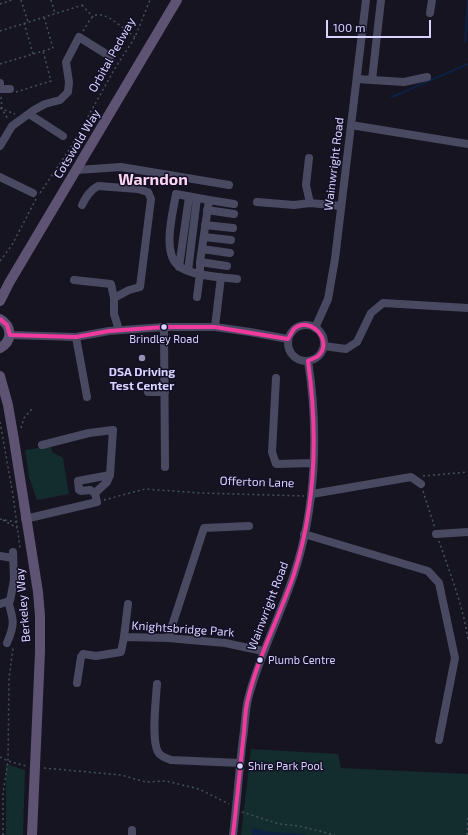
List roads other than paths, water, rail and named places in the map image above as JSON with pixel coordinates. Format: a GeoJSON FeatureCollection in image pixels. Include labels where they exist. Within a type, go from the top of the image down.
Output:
{"type":"FeatureCollection","features":[{"type":"Feature","properties":{"kind":"main road","name":"Cotswold Way"},"geometry":{"type":"LineString","coordinates":[[0,301],[9,283],[177,0]]}},
{"type":"Feature","properties":{"kind":"main road"},"geometry":{"type":"LineString","coordinates":[[0,319],[7,325],[10,335],[6,344],[0,348]]}},
{"type":"Feature","properties":{"kind":"main road","name":"Berkeley Way"},"geometry":{"type":"LineString","coordinates":[[0,376],[8,406],[14,440],[21,520],[38,592],[40,616],[40,652],[32,835]]}},
{"type":"Feature","properties":{"kind":"street","name":"Wainwright Road"},"geometry":{"type":"LineString","coordinates":[[315,328],[328,299],[335,260],[366,0]]}},
{"type":"Feature","properties":{"kind":"street"},"geometry":{"type":"LineString","coordinates":[[372,80],[381,0]]}},
{"type":"Feature","properties":{"kind":"street"},"geometry":{"type":"LineString","coordinates":[[430,13],[432,0]]}},
{"type":"Feature","properties":{"kind":"street"},"geometry":{"type":"LineString","coordinates":[[0,146],[12,126],[45,104],[60,100],[68,92],[69,82],[66,62],[79,37],[111,57]]}},
{"type":"Feature","properties":{"kind":"street"},"geometry":{"type":"LineString","coordinates":[[357,79],[404,82],[427,77]]}},
{"type":"Feature","properties":{"kind":"street"},"geometry":{"type":"LineString","coordinates":[[0,83],[0,89],[10,89]]}},
{"type":"Feature","properties":{"kind":"street"},"geometry":{"type":"LineString","coordinates":[[27,116],[63,136]]}},
{"type":"Feature","properties":{"kind":"street"},"geometry":{"type":"LineString","coordinates":[[351,125],[468,144]]}},
{"type":"Feature","properties":{"kind":"street"},"geometry":{"type":"LineString","coordinates":[[309,158],[306,185],[310,203]]}},
{"type":"Feature","properties":{"kind":"street"},"geometry":{"type":"LineString","coordinates":[[77,170],[121,167],[228,185]]}},
{"type":"Feature","properties":{"kind":"street"},"geometry":{"type":"LineString","coordinates":[[0,177],[33,193]]}},
{"type":"Feature","properties":{"kind":"street"},"geometry":{"type":"LineString","coordinates":[[82,205],[87,195],[98,186],[138,188],[148,192],[151,198],[140,287],[129,290],[114,298]]}},
{"type":"Feature","properties":{"kind":"street"},"geometry":{"type":"LineString","coordinates":[[234,204],[176,194],[169,237],[172,258],[179,267],[188,271],[237,280]]}},
{"type":"Feature","properties":{"kind":"street"},"geometry":{"type":"LineString","coordinates":[[179,267],[193,197]]}},
{"type":"Feature","properties":{"kind":"street"},"geometry":{"type":"LineString","coordinates":[[188,271],[193,197]]}},
{"type":"Feature","properties":{"kind":"street"},"geometry":{"type":"LineString","coordinates":[[197,297],[203,274],[200,262],[209,200]]}},
{"type":"Feature","properties":{"kind":"street"},"geometry":{"type":"LineString","coordinates":[[257,202],[294,205],[310,203],[341,206]]}},
{"type":"Feature","properties":{"kind":"street"},"geometry":{"type":"LineString","coordinates":[[207,210],[234,214]]}},
{"type":"Feature","properties":{"kind":"street"},"geometry":{"type":"LineString","coordinates":[[205,225],[233,228]]}},
{"type":"Feature","properties":{"kind":"street"},"geometry":{"type":"LineString","coordinates":[[204,237],[231,240]]}},
{"type":"Feature","properties":{"kind":"street"},"geometry":{"type":"LineString","coordinates":[[202,249],[230,253]]}},
{"type":"Feature","properties":{"kind":"street"},"geometry":{"type":"LineString","coordinates":[[200,262],[228,266]]}},
{"type":"Feature","properties":{"kind":"street"},"geometry":{"type":"LineString","coordinates":[[215,327],[221,277]]}},
{"type":"Feature","properties":{"kind":"street"},"geometry":{"type":"LineString","coordinates":[[74,280],[111,284],[114,298],[114,314],[119,330]]}},
{"type":"Feature","properties":{"kind":"street"},"geometry":{"type":"LineString","coordinates":[[324,346],[346,349],[357,342],[371,313],[383,303],[468,308]]}},
{"type":"Feature","properties":{"kind":"street"},"geometry":{"type":"LineString","coordinates":[[304,325],[315,328],[322,336],[324,346],[318,356],[308,361],[297,359],[293,355],[290,351],[288,340],[290,334],[304,325]]}},
{"type":"Feature","properties":{"kind":"street"},"geometry":{"type":"LineString","coordinates":[[10,335],[76,337],[119,330],[164,327],[215,327],[250,332],[288,340]]}},
{"type":"Feature","properties":{"kind":"street"},"geometry":{"type":"LineString","coordinates":[[164,327],[165,467]]}},
{"type":"Feature","properties":{"kind":"street"},"geometry":{"type":"LineString","coordinates":[[76,337],[87,398]]}},
{"type":"Feature","properties":{"kind":"street","name":"Wainwright Road"},"geometry":{"type":"LineString","coordinates":[[233,835],[247,701],[263,651],[277,622],[295,573],[312,494],[313,389],[308,361]]}},
{"type":"Feature","properties":{"kind":"street"},"geometry":{"type":"LineString","coordinates":[[276,378],[272,452],[276,464],[313,463]]}},
{"type":"Feature","properties":{"kind":"street"},"geometry":{"type":"LineString","coordinates":[[148,392],[165,392]]}},
{"type":"Feature","properties":{"kind":"street"},"geometry":{"type":"LineString","coordinates":[[42,446],[89,433],[113,430],[110,475],[107,482],[95,493]]}},
{"type":"Feature","properties":{"kind":"street"},"geometry":{"type":"LineString","coordinates":[[21,520],[97,502],[95,493],[90,490],[79,490],[78,481],[110,475]]}},
{"type":"Feature","properties":{"kind":"street"},"geometry":{"type":"LineString","coordinates":[[312,494],[411,476],[421,484]]}},
{"type":"Feature","properties":{"kind":"street"},"geometry":{"type":"LineString","coordinates":[[168,638],[204,528],[249,526]]}},
{"type":"Feature","properties":{"kind":"street"},"geometry":{"type":"LineString","coordinates":[[436,534],[468,532]]}},
{"type":"Feature","properties":{"kind":"street"},"geometry":{"type":"LineString","coordinates":[[304,534],[428,571],[439,583],[455,658],[439,740]]}},
{"type":"Feature","properties":{"kind":"street"},"geometry":{"type":"LineString","coordinates":[[0,556],[13,555],[14,580],[10,601],[4,603],[13,617],[13,628],[7,643]]}},
{"type":"Feature","properties":{"kind":"street","name":"Knightsbridge Park"},"geometry":{"type":"LineString","coordinates":[[77,683],[81,657],[83,654],[96,656],[121,652],[128,604]]}},
{"type":"Feature","properties":{"kind":"street","name":"Knightsbridge Park"},"geometry":{"type":"LineString","coordinates":[[124,637],[168,638],[225,643],[263,651]]}},
{"type":"Feature","properties":{"kind":"street"},"geometry":{"type":"LineString","coordinates":[[157,684],[154,736],[158,752],[164,758],[171,760],[240,763]]}},
{"type":"Feature","properties":{"kind":"water"},"geometry":{"type":"Polygon","coordinates":[[[254,828],[273,832],[307,835],[252,835],[251,830],[254,828]]]}},
{"type":"Feature","properties":{"kind":"waterway"},"geometry":{"type":"LineString","coordinates":[[465,41],[468,0]]}},
{"type":"Feature","properties":{"kind":"waterway"},"geometry":{"type":"LineString","coordinates":[[392,97],[468,64]]}},
{"type":"Feature","properties":{"kind":"place","name":"Brindley Road"},"geometry":{"type":"Point","coordinates":[164,327]}},
{"type":"Feature","properties":{"kind":"place","name":"DSA Driving Test Center"},"geometry":{"type":"Point","coordinates":[142,358]}},
{"type":"Feature","properties":{"kind":"place","name":"Plumb Centre"},"geometry":{"type":"Point","coordinates":[260,660]}},
{"type":"Feature","properties":{"kind":"place","name":"Shire Park Pool"},"geometry":{"type":"Point","coordinates":[240,766]}},
{"type":"Feature","properties":{"kind":"district","name":"Warndon"},"geometry":{"type":"Point","coordinates":[153,180]}}]}
